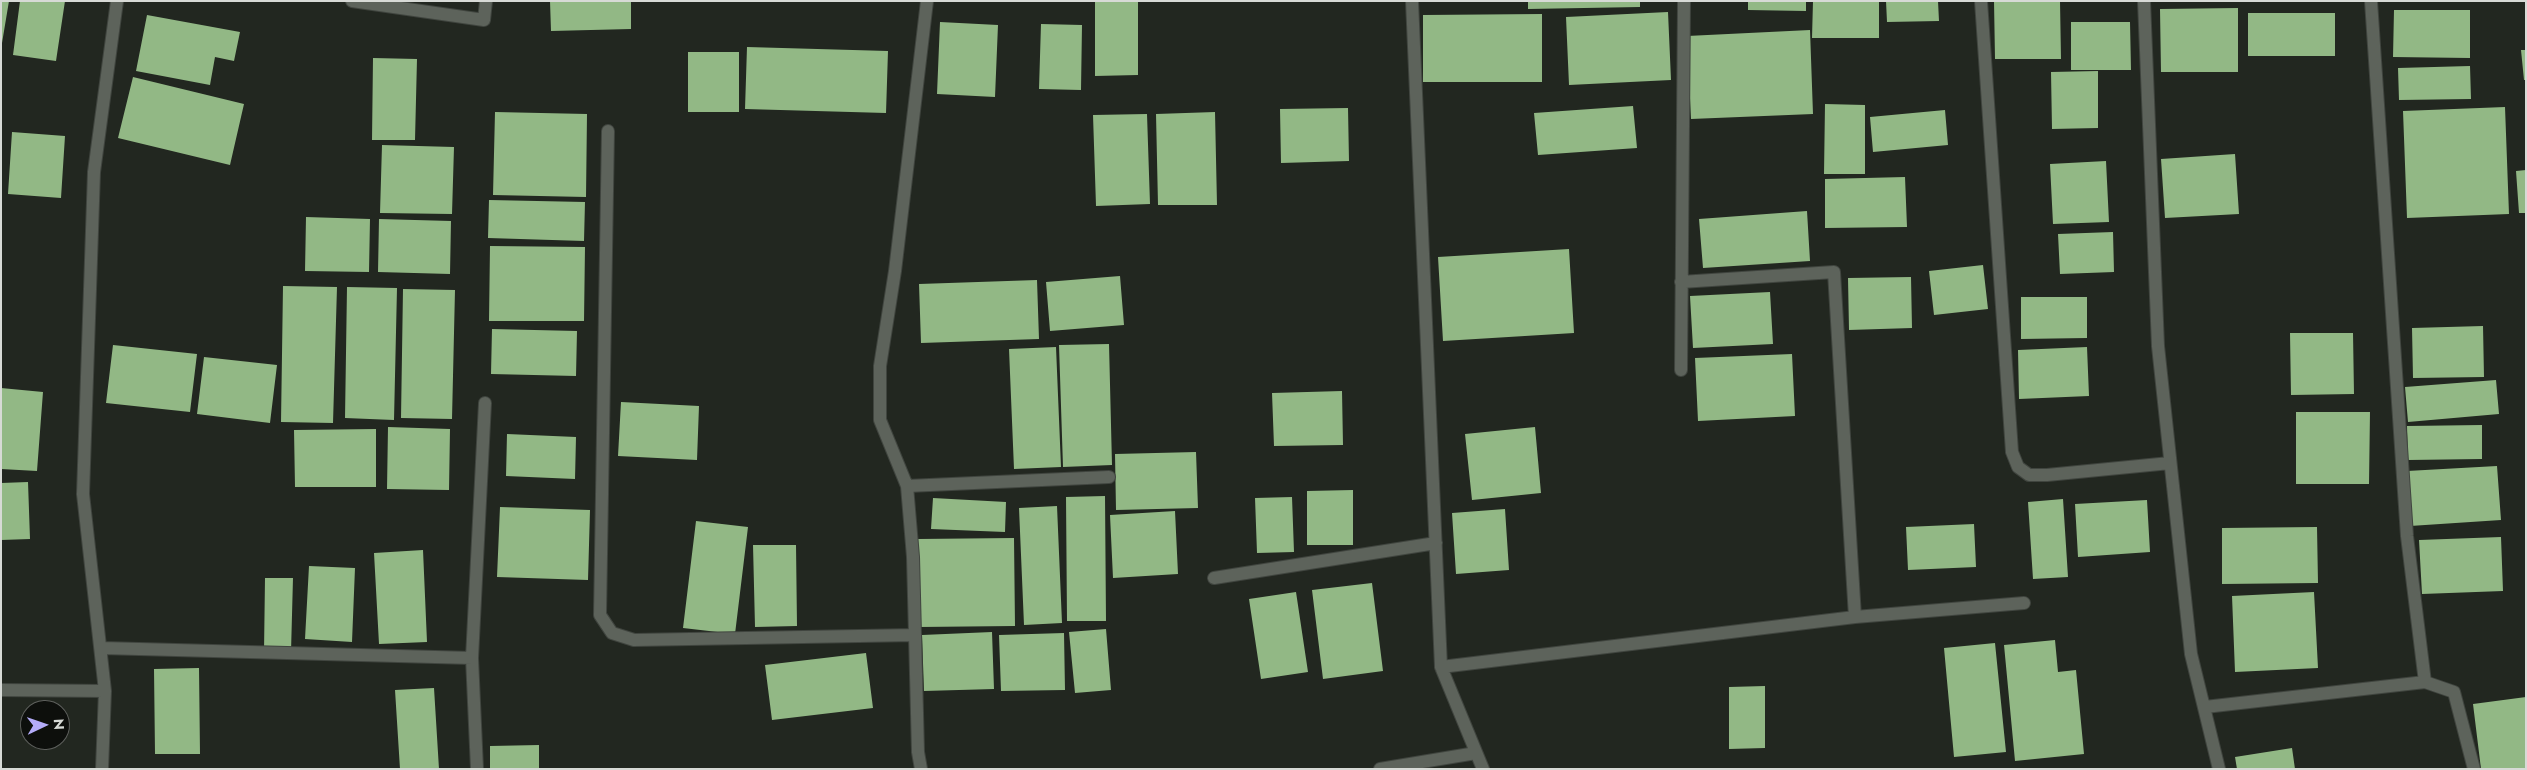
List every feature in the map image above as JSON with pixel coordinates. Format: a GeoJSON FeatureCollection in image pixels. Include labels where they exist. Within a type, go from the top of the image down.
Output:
{"type":"FeatureCollection","features":[{"type":"Feature","properties":{"kind":"street"},"geometry":{"type":"LineString","coordinates":[[102,769],[105,691],[102,648],[83,494],[94,172],[117,1]]}},
{"type":"Feature","properties":{"kind":"street"},"geometry":{"type":"LineString","coordinates":[[352,1],[484,20],[486,1]]}},
{"type":"Feature","properties":{"kind":"street"},"geometry":{"type":"LineString","coordinates":[[921,769],[918,752],[913,557],[907,486],[880,420],[880,366],[896,262],[927,1]]}},
{"type":"Feature","properties":{"kind":"street"},"geometry":{"type":"LineString","coordinates":[[1412,1],[1441,667],[1482,769]]}},
{"type":"Feature","properties":{"kind":"street"},"geometry":{"type":"LineString","coordinates":[[1680,370],[1684,1]]}},
{"type":"Feature","properties":{"kind":"street"},"geometry":{"type":"LineString","coordinates":[[1980,1],[2012,452],[2018,467],[2029,475],[2047,475],[2170,463]]}},
{"type":"Feature","properties":{"kind":"street"},"geometry":{"type":"LineString","coordinates":[[2144,1],[2158,346],[2191,654],[2219,769]]}},
{"type":"Feature","properties":{"kind":"street"},"geometry":{"type":"LineString","coordinates":[[2371,1],[2406,536],[2426,682]]}},
{"type":"Feature","properties":{"kind":"street"},"geometry":{"type":"LineString","coordinates":[[608,131],[600,615],[612,633],[634,640],[915,635]]}},
{"type":"Feature","properties":{"kind":"street"},"geometry":{"type":"LineString","coordinates":[[1681,282],[1834,272],[1855,617]]}},
{"type":"Feature","properties":{"kind":"street"},"geometry":{"type":"LineString","coordinates":[[477,769],[472,658],[485,404]]}},
{"type":"Feature","properties":{"kind":"street"},"geometry":{"type":"LineString","coordinates":[[907,486],[1109,477]]}},
{"type":"Feature","properties":{"kind":"street"},"geometry":{"type":"LineString","coordinates":[[1214,578],[1436,543]]}},
{"type":"Feature","properties":{"kind":"street"},"geometry":{"type":"LineString","coordinates":[[1441,667],[1855,617],[2024,603]]}},
{"type":"Feature","properties":{"kind":"street"},"geometry":{"type":"LineString","coordinates":[[102,648],[472,658]]}},
{"type":"Feature","properties":{"kind":"street"},"geometry":{"type":"LineString","coordinates":[[2205,707],[2426,682],[2454,692],[2474,769]]}},
{"type":"Feature","properties":{"kind":"street"},"geometry":{"type":"LineString","coordinates":[[1,690],[105,691]]}},
{"type":"Feature","properties":{"kind":"street"},"geometry":{"type":"LineString","coordinates":[[1380,769],[1476,752]]}},
{"type":"Feature","properties":{"kind":"building"},"geometry":{"type":"Polygon","coordinates":[[[1,1],[9,1],[2,43],[1,43],[1,1]]]}},
{"type":"Feature","properties":{"kind":"building"},"geometry":{"type":"Polygon","coordinates":[[[20,1],[65,1],[56,61],[13,55],[20,1]]]}},
{"type":"Feature","properties":{"kind":"building"},"geometry":{"type":"Polygon","coordinates":[[[550,1],[631,1],[631,29],[551,31],[550,1]]]}},
{"type":"Feature","properties":{"kind":"building"},"geometry":{"type":"Polygon","coordinates":[[[1095,1],[1138,1],[1138,75],[1095,76],[1095,1]]]}},
{"type":"Feature","properties":{"kind":"building"},"geometry":{"type":"Polygon","coordinates":[[[1528,1],[1640,1],[1640,7],[1528,9],[1528,1]]]}},
{"type":"Feature","properties":{"kind":"building"},"geometry":{"type":"Polygon","coordinates":[[[1748,1],[1806,1],[1806,11],[1748,10],[1748,1]]]}},
{"type":"Feature","properties":{"kind":"building"},"geometry":{"type":"Polygon","coordinates":[[[1813,1],[1879,1],[1879,38],[1812,38],[1813,1]]]}},
{"type":"Feature","properties":{"kind":"building"},"geometry":{"type":"Polygon","coordinates":[[[1886,1],[1938,1],[1939,21],[1887,22],[1886,1]]]}},
{"type":"Feature","properties":{"kind":"building"},"geometry":{"type":"Polygon","coordinates":[[[1994,1],[2060,1],[2061,59],[1995,59],[1994,1]]]}},
{"type":"Feature","properties":{"kind":"building"},"geometry":{"type":"Polygon","coordinates":[[[2238,8],[2238,72],[2161,72],[2160,9],[2238,8]]]}},
{"type":"Feature","properties":{"kind":"building"},"geometry":{"type":"Polygon","coordinates":[[[2394,10],[2470,10],[2470,58],[2393,57],[2394,10]]]}},
{"type":"Feature","properties":{"kind":"building"},"geometry":{"type":"Polygon","coordinates":[[[1668,12],[1671,80],[1569,85],[1566,17],[1668,12]]]}},
{"type":"Feature","properties":{"kind":"building"},"geometry":{"type":"Polygon","coordinates":[[[2248,13],[2335,13],[2335,56],[2248,56],[2248,13]]]}},
{"type":"Feature","properties":{"kind":"building"},"geometry":{"type":"Polygon","coordinates":[[[1542,14],[1542,82],[1423,82],[1423,15],[1542,14]]]}},
{"type":"Feature","properties":{"kind":"building"},"geometry":{"type":"Polygon","coordinates":[[[147,15],[240,32],[234,61],[215,57],[210,85],[136,71],[147,15]]]}},
{"type":"Feature","properties":{"kind":"building"},"geometry":{"type":"Polygon","coordinates":[[[940,22],[998,25],[995,97],[937,94],[940,22]]]}},
{"type":"Feature","properties":{"kind":"building"},"geometry":{"type":"Polygon","coordinates":[[[2071,22],[2130,22],[2131,70],[2071,70],[2071,22]]]}},
{"type":"Feature","properties":{"kind":"building"},"geometry":{"type":"Polygon","coordinates":[[[1041,24],[1082,25],[1081,90],[1039,89],[1041,24]]]}},
{"type":"Feature","properties":{"kind":"building"},"geometry":{"type":"Polygon","coordinates":[[[1810,30],[1813,114],[1691,119],[1687,36],[1810,30]]]}},
{"type":"Feature","properties":{"kind":"building"},"geometry":{"type":"Polygon","coordinates":[[[747,47],[888,51],[886,113],[745,109],[747,47]]]}},
{"type":"Feature","properties":{"kind":"building"},"geometry":{"type":"Polygon","coordinates":[[[2521,50],[2526,50],[2526,80],[2524,80],[2521,50]]]}},
{"type":"Feature","properties":{"kind":"building"},"geometry":{"type":"Polygon","coordinates":[[[688,52],[739,52],[739,112],[688,112],[688,52]]]}},
{"type":"Feature","properties":{"kind":"building"},"geometry":{"type":"Polygon","coordinates":[[[373,58],[417,59],[415,140],[372,140],[373,58]]]}},
{"type":"Feature","properties":{"kind":"building"},"geometry":{"type":"Polygon","coordinates":[[[2470,66],[2471,99],[2399,100],[2398,68],[2470,66]]]}},
{"type":"Feature","properties":{"kind":"building"},"geometry":{"type":"Polygon","coordinates":[[[2098,71],[2098,128],[2052,129],[2051,72],[2098,71]]]}},
{"type":"Feature","properties":{"kind":"building"},"geometry":{"type":"Polygon","coordinates":[[[133,77],[244,104],[230,165],[118,138],[133,77]]]}},
{"type":"Feature","properties":{"kind":"building"},"geometry":{"type":"Polygon","coordinates":[[[1825,104],[1865,105],[1865,174],[1824,174],[1825,104]]]}},
{"type":"Feature","properties":{"kind":"building"},"geometry":{"type":"Polygon","coordinates":[[[1633,106],[1637,148],[1538,155],[1534,113],[1633,106]]]}},
{"type":"Feature","properties":{"kind":"building"},"geometry":{"type":"Polygon","coordinates":[[[2505,107],[2509,214],[2407,218],[2403,111],[2505,107]]]}},
{"type":"Feature","properties":{"kind":"building"},"geometry":{"type":"Polygon","coordinates":[[[1348,108],[1349,161],[1281,163],[1280,109],[1348,108]]]}},
{"type":"Feature","properties":{"kind":"building"},"geometry":{"type":"Polygon","coordinates":[[[1945,110],[1948,145],[1873,152],[1870,117],[1945,110]]]}},
{"type":"Feature","properties":{"kind":"building"},"geometry":{"type":"Polygon","coordinates":[[[495,112],[587,114],[586,197],[493,195],[495,112]]]}},
{"type":"Feature","properties":{"kind":"building"},"geometry":{"type":"Polygon","coordinates":[[[1215,112],[1217,205],[1158,205],[1156,114],[1215,112]]]}},
{"type":"Feature","properties":{"kind":"building"},"geometry":{"type":"Polygon","coordinates":[[[1147,114],[1150,204],[1096,206],[1093,115],[1147,114]]]}},
{"type":"Feature","properties":{"kind":"building"},"geometry":{"type":"Polygon","coordinates":[[[12,132],[65,136],[61,198],[8,194],[12,132]]]}},
{"type":"Feature","properties":{"kind":"building"},"geometry":{"type":"Polygon","coordinates":[[[382,145],[454,147],[452,214],[380,213],[382,145]]]}},
{"type":"Feature","properties":{"kind":"building"},"geometry":{"type":"Polygon","coordinates":[[[2235,154],[2239,214],[2165,218],[2161,159],[2235,154]]]}},
{"type":"Feature","properties":{"kind":"building"},"geometry":{"type":"Polygon","coordinates":[[[2106,161],[2109,222],[2053,224],[2050,164],[2106,161]]]}},
{"type":"Feature","properties":{"kind":"building"},"geometry":{"type":"Polygon","coordinates":[[[2526,170],[2526,213],[2519,213],[2516,171],[2526,170]]]}},
{"type":"Feature","properties":{"kind":"building"},"geometry":{"type":"Polygon","coordinates":[[[1905,177],[1907,227],[1825,228],[1825,179],[1905,177]]]}},
{"type":"Feature","properties":{"kind":"building"},"geometry":{"type":"Polygon","coordinates":[[[489,200],[585,202],[584,241],[488,238],[489,200]]]}},
{"type":"Feature","properties":{"kind":"building"},"geometry":{"type":"Polygon","coordinates":[[[1807,211],[1810,261],[1703,268],[1699,219],[1807,211]]]}},
{"type":"Feature","properties":{"kind":"building"},"geometry":{"type":"Polygon","coordinates":[[[306,217],[370,219],[369,272],[305,271],[306,217]]]}},
{"type":"Feature","properties":{"kind":"building"},"geometry":{"type":"Polygon","coordinates":[[[379,219],[451,221],[450,274],[378,272],[379,219]]]}},
{"type":"Feature","properties":{"kind":"building"},"geometry":{"type":"Polygon","coordinates":[[[2113,232],[2114,272],[2060,274],[2058,234],[2113,232]]]}},
{"type":"Feature","properties":{"kind":"building"},"geometry":{"type":"Polygon","coordinates":[[[490,246],[585,247],[584,321],[489,321],[490,246]]]}},
{"type":"Feature","properties":{"kind":"building"},"geometry":{"type":"Polygon","coordinates":[[[1569,249],[1574,333],[1443,341],[1438,257],[1569,249]]]}},
{"type":"Feature","properties":{"kind":"building"},"geometry":{"type":"Polygon","coordinates":[[[1983,265],[1988,309],[1934,315],[1929,271],[1983,265]]]}},
{"type":"Feature","properties":{"kind":"building"},"geometry":{"type":"Polygon","coordinates":[[[1120,276],[1124,325],[1050,331],[1046,282],[1120,276]]]}},
{"type":"Feature","properties":{"kind":"building"},"geometry":{"type":"Polygon","coordinates":[[[1911,277],[1912,328],[1849,330],[1848,278],[1911,277]]]}},
{"type":"Feature","properties":{"kind":"building"},"geometry":{"type":"Polygon","coordinates":[[[1037,280],[1039,339],[921,343],[919,284],[1037,280]]]}},
{"type":"Feature","properties":{"kind":"building"},"geometry":{"type":"Polygon","coordinates":[[[283,286],[337,287],[333,423],[281,422],[283,286]]]}},
{"type":"Feature","properties":{"kind":"building"},"geometry":{"type":"Polygon","coordinates":[[[347,287],[397,288],[394,420],[345,418],[347,287]]]}},
{"type":"Feature","properties":{"kind":"building"},"geometry":{"type":"Polygon","coordinates":[[[403,289],[455,290],[452,419],[401,418],[403,289]]]}},
{"type":"Feature","properties":{"kind":"building"},"geometry":{"type":"Polygon","coordinates":[[[1770,292],[1773,344],[1693,348],[1690,296],[1770,292]]]}},
{"type":"Feature","properties":{"kind":"building"},"geometry":{"type":"Polygon","coordinates":[[[2021,297],[2087,297],[2087,338],[2021,339],[2021,297]]]}},
{"type":"Feature","properties":{"kind":"building"},"geometry":{"type":"Polygon","coordinates":[[[2483,326],[2484,377],[2413,378],[2412,328],[2483,326]]]}},
{"type":"Feature","properties":{"kind":"building"},"geometry":{"type":"Polygon","coordinates":[[[492,329],[577,331],[576,376],[491,374],[492,329]]]}},
{"type":"Feature","properties":{"kind":"building"},"geometry":{"type":"Polygon","coordinates":[[[2290,333],[2353,333],[2354,394],[2291,395],[2290,333]]]}},
{"type":"Feature","properties":{"kind":"building"},"geometry":{"type":"Polygon","coordinates":[[[1109,344],[1112,465],[1063,467],[1059,345],[1109,344]]]}},
{"type":"Feature","properties":{"kind":"building"},"geometry":{"type":"Polygon","coordinates":[[[113,345],[197,354],[190,412],[106,403],[113,345]]]}},
{"type":"Feature","properties":{"kind":"building"},"geometry":{"type":"Polygon","coordinates":[[[1056,347],[1061,467],[1014,469],[1009,349],[1056,347]]]}},
{"type":"Feature","properties":{"kind":"building"},"geometry":{"type":"Polygon","coordinates":[[[2087,347],[2089,396],[2019,399],[2018,350],[2087,347]]]}},
{"type":"Feature","properties":{"kind":"building"},"geometry":{"type":"Polygon","coordinates":[[[1792,354],[1795,416],[1698,421],[1695,358],[1792,354]]]}},
{"type":"Feature","properties":{"kind":"building"},"geometry":{"type":"Polygon","coordinates":[[[204,357],[277,365],[270,423],[197,414],[204,357]]]}},
{"type":"Feature","properties":{"kind":"building"},"geometry":{"type":"Polygon","coordinates":[[[2496,380],[2499,414],[2408,422],[2405,387],[2496,380]]]}},
{"type":"Feature","properties":{"kind":"building"},"geometry":{"type":"Polygon","coordinates":[[[1,388],[43,392],[37,471],[1,469],[1,388]]]}},
{"type":"Feature","properties":{"kind":"building"},"geometry":{"type":"Polygon","coordinates":[[[1342,391],[1343,445],[1274,446],[1272,393],[1342,391]]]}},
{"type":"Feature","properties":{"kind":"building"},"geometry":{"type":"Polygon","coordinates":[[[621,402],[699,406],[697,460],[618,456],[621,402]]]}},
{"type":"Feature","properties":{"kind":"building"},"geometry":{"type":"Polygon","coordinates":[[[2296,412],[2370,412],[2369,484],[2296,484],[2296,412]]]}},
{"type":"Feature","properties":{"kind":"building"},"geometry":{"type":"Polygon","coordinates":[[[2482,425],[2482,459],[2408,460],[2407,426],[2482,425]]]}},
{"type":"Feature","properties":{"kind":"building"},"geometry":{"type":"Polygon","coordinates":[[[388,427],[450,429],[449,490],[387,489],[388,427]]]}},
{"type":"Feature","properties":{"kind":"building"},"geometry":{"type":"Polygon","coordinates":[[[1535,427],[1541,493],[1472,500],[1465,434],[1535,427]]]}},
{"type":"Feature","properties":{"kind":"building"},"geometry":{"type":"Polygon","coordinates":[[[376,429],[376,487],[295,487],[294,430],[376,429]]]}},
{"type":"Feature","properties":{"kind":"building"},"geometry":{"type":"Polygon","coordinates":[[[507,434],[576,437],[575,479],[506,476],[507,434]]]}},
{"type":"Feature","properties":{"kind":"building"},"geometry":{"type":"Polygon","coordinates":[[[1196,452],[1198,508],[1116,510],[1115,454],[1196,452]]]}},
{"type":"Feature","properties":{"kind":"building"},"geometry":{"type":"Polygon","coordinates":[[[2497,466],[2501,520],[2410,526],[2407,471],[2497,466]]]}},
{"type":"Feature","properties":{"kind":"building"},"geometry":{"type":"Polygon","coordinates":[[[28,482],[30,539],[1,540],[1,483],[28,482]]]}},
{"type":"Feature","properties":{"kind":"building"},"geometry":{"type":"Polygon","coordinates":[[[1353,490],[1353,545],[1307,545],[1307,491],[1353,490]]]}},
{"type":"Feature","properties":{"kind":"building"},"geometry":{"type":"Polygon","coordinates":[[[1105,496],[1106,621],[1067,621],[1066,497],[1105,496]]]}},
{"type":"Feature","properties":{"kind":"building"},"geometry":{"type":"Polygon","coordinates":[[[1292,497],[1294,552],[1257,553],[1255,498],[1292,497]]]}},
{"type":"Feature","properties":{"kind":"building"},"geometry":{"type":"Polygon","coordinates":[[[933,498],[1006,502],[1005,532],[931,529],[933,498]]]}},
{"type":"Feature","properties":{"kind":"building"},"geometry":{"type":"Polygon","coordinates":[[[2063,499],[2068,577],[2033,579],[2028,502],[2063,499]]]}},
{"type":"Feature","properties":{"kind":"building"},"geometry":{"type":"Polygon","coordinates":[[[2147,500],[2150,552],[2078,557],[2075,504],[2147,500]]]}},
{"type":"Feature","properties":{"kind":"building"},"geometry":{"type":"Polygon","coordinates":[[[1057,506],[1062,623],[1024,625],[1019,508],[1057,506]]]}},
{"type":"Feature","properties":{"kind":"building"},"geometry":{"type":"Polygon","coordinates":[[[500,507],[590,510],[588,580],[497,577],[500,507]]]}},
{"type":"Feature","properties":{"kind":"building"},"geometry":{"type":"Polygon","coordinates":[[[1505,509],[1509,570],[1456,574],[1452,513],[1505,509]]]}},
{"type":"Feature","properties":{"kind":"building"},"geometry":{"type":"Polygon","coordinates":[[[1175,511],[1178,574],[1113,578],[1110,515],[1175,511]]]}},
{"type":"Feature","properties":{"kind":"building"},"geometry":{"type":"Polygon","coordinates":[[[696,521],[748,527],[735,634],[683,628],[696,521]]]}},
{"type":"Feature","properties":{"kind":"building"},"geometry":{"type":"Polygon","coordinates":[[[1974,524],[1976,567],[1908,570],[1906,527],[1974,524]]]}},
{"type":"Feature","properties":{"kind":"building"},"geometry":{"type":"Polygon","coordinates":[[[2317,527],[2318,583],[2222,584],[2222,528],[2317,527]]]}},
{"type":"Feature","properties":{"kind":"building"},"geometry":{"type":"Polygon","coordinates":[[[2501,537],[2503,591],[2422,594],[2419,540],[2501,537]]]}},
{"type":"Feature","properties":{"kind":"building"},"geometry":{"type":"Polygon","coordinates":[[[1014,538],[1015,626],[919,627],[918,539],[1014,538]]]}},
{"type":"Feature","properties":{"kind":"building"},"geometry":{"type":"Polygon","coordinates":[[[753,545],[796,545],[797,626],[755,627],[753,545]]]}},
{"type":"Feature","properties":{"kind":"building"},"geometry":{"type":"Polygon","coordinates":[[[423,550],[427,642],[379,644],[374,553],[423,550]]]}},
{"type":"Feature","properties":{"kind":"building"},"geometry":{"type":"Polygon","coordinates":[[[309,566],[355,568],[352,642],[305,639],[309,566]]]}},
{"type":"Feature","properties":{"kind":"building"},"geometry":{"type":"Polygon","coordinates":[[[265,578],[293,578],[291,652],[264,652],[265,578]]]}},
{"type":"Feature","properties":{"kind":"building"},"geometry":{"type":"Polygon","coordinates":[[[1372,583],[1383,671],[1323,679],[1312,590],[1372,583]]]}},
{"type":"Feature","properties":{"kind":"building"},"geometry":{"type":"Polygon","coordinates":[[[1296,592],[1308,672],[1261,679],[1249,599],[1296,592]]]}},
{"type":"Feature","properties":{"kind":"building"},"geometry":{"type":"Polygon","coordinates":[[[2314,592],[2318,668],[2235,672],[2232,596],[2314,592]]]}},
{"type":"Feature","properties":{"kind":"building"},"geometry":{"type":"Polygon","coordinates":[[[1106,629],[1111,690],[1075,693],[1069,632],[1106,629]]]}},
{"type":"Feature","properties":{"kind":"building"},"geometry":{"type":"Polygon","coordinates":[[[992,632],[994,689],[924,691],[922,635],[992,632]]]}},
{"type":"Feature","properties":{"kind":"building"},"geometry":{"type":"Polygon","coordinates":[[[1064,633],[1065,690],[1001,691],[999,635],[1064,633]]]}},
{"type":"Feature","properties":{"kind":"building"},"geometry":{"type":"Polygon","coordinates":[[[2055,640],[2058,672],[2076,670],[2084,754],[2015,761],[2004,645],[2055,640]]]}},
{"type":"Feature","properties":{"kind":"building"},"geometry":{"type":"Polygon","coordinates":[[[1995,643],[2006,752],[1954,757],[1944,648],[1995,643]]]}},
{"type":"Feature","properties":{"kind":"building"},"geometry":{"type":"Polygon","coordinates":[[[866,653],[873,708],[772,720],[765,665],[866,653]]]}},
{"type":"Feature","properties":{"kind":"building"},"geometry":{"type":"Polygon","coordinates":[[[199,668],[200,754],[155,754],[154,669],[199,668]]]}},
{"type":"Feature","properties":{"kind":"building"},"geometry":{"type":"Polygon","coordinates":[[[1765,686],[1765,748],[1729,749],[1729,687],[1765,686]]]}},
{"type":"Feature","properties":{"kind":"building"},"geometry":{"type":"Polygon","coordinates":[[[434,688],[439,769],[400,769],[395,690],[434,688]]]}},
{"type":"Feature","properties":{"kind":"building"},"geometry":{"type":"Polygon","coordinates":[[[2526,697],[2526,769],[2481,769],[2473,704],[2526,697]]]}},
{"type":"Feature","properties":{"kind":"building"},"geometry":{"type":"Polygon","coordinates":[[[539,745],[539,769],[490,769],[490,746],[539,745]]]}},
{"type":"Feature","properties":{"kind":"building"},"geometry":{"type":"Polygon","coordinates":[[[2292,748],[2295,769],[2237,769],[2235,757],[2292,748]]]}}]}
